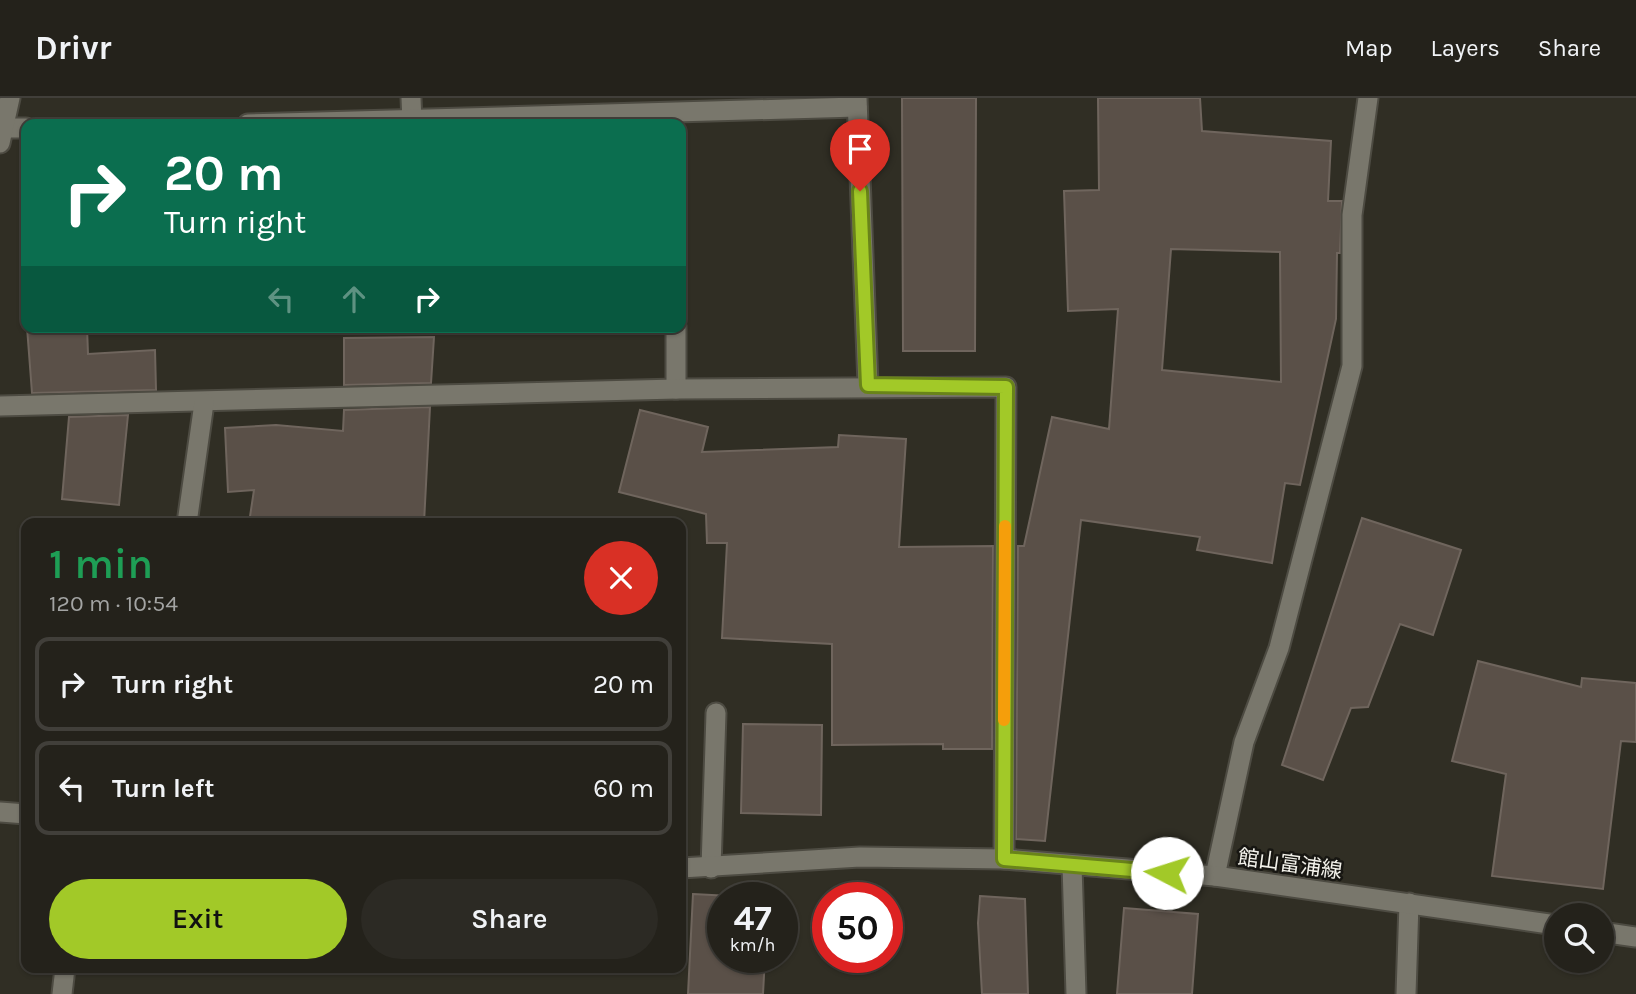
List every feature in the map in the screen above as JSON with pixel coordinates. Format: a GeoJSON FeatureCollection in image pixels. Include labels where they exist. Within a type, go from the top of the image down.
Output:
{"type":"FeatureCollection","features":[{"type":"Feature","properties":{"kind":"street"},"geometry":{"type":"LineString","coordinates":[[1,136],[10,98]]}},
{"type":"Feature","properties":{"kind":"street"},"geometry":{"type":"LineString","coordinates":[[411,98],[412,119]]}},
{"type":"Feature","properties":{"kind":"street"},"geometry":{"type":"LineString","coordinates":[[1215,876],[1244,742],[1279,648],[1352,366],[1352,215],[1368,98]]}},
{"type":"Feature","properties":{"kind":"street"},"geometry":{"type":"LineString","coordinates":[[676,119],[857,102],[868,385]]}},
{"type":"Feature","properties":{"kind":"street"},"geometry":{"type":"LineString","coordinates":[[1,136],[21,130]]}},
{"type":"Feature","properties":{"kind":"street"},"geometry":{"type":"LineString","coordinates":[[676,333],[676,388]]}},
{"type":"Feature","properties":{"kind":"street"},"geometry":{"type":"LineString","coordinates":[[0,407],[676,388],[868,385],[1006,387],[1004,859]]}},
{"type":"Feature","properties":{"kind":"street"},"geometry":{"type":"LineString","coordinates":[[188,518],[204,403]]}},
{"type":"Feature","properties":{"kind":"street"},"geometry":{"type":"LineString","coordinates":[[711,868],[716,713]]}},
{"type":"Feature","properties":{"kind":"street"},"geometry":{"type":"LineString","coordinates":[[0,812],[21,814]]}},
{"type":"Feature","properties":{"kind":"street","name":"館山富浦線"},"geometry":{"type":"LineString","coordinates":[[686,868],[860,857],[1004,859],[1215,876],[1544,923]]}},
{"type":"Feature","properties":{"kind":"street"},"geometry":{"type":"LineString","coordinates":[[1072,865],[1076,994]]}},
{"type":"Feature","properties":{"kind":"street"},"geometry":{"type":"LineString","coordinates":[[1406,994],[1409,903]]}},
{"type":"Feature","properties":{"kind":"street"},"geometry":{"type":"LineString","coordinates":[[1614,934],[1636,937]]}},
{"type":"Feature","properties":{"kind":"street"},"geometry":{"type":"LineString","coordinates":[[62,994],[64,973]]}},
{"type":"Feature","properties":{"kind":"building"},"geometry":{"type":"Polygon","coordinates":[[[902,98],[976,98],[975,351],[903,351],[902,98]]]}},
{"type":"Feature","properties":{"kind":"building"},"geometry":{"type":"Polygon","coordinates":[[[1098,98],[1200,98],[1202,131],[1331,141],[1328,201],[1342,201],[1340,253],[1337,253],[1336,319],[1300,485],[1285,483],[1272,563],[1197,550],[1200,537],[1081,520],[1045,841],[1016,839],[1018,546],[1024,546],[1052,417],[1109,429],[1118,309],[1068,311],[1064,191],[1099,190],[1098,98]],[[1171,249],[1162,370],[1281,382],[1280,252],[1171,249]]]}},
{"type":"Feature","properties":{"kind":"building"},"geometry":{"type":"Polygon","coordinates":[[[27,333],[87,333],[88,354],[155,350],[156,390],[32,393],[27,333]]]}},
{"type":"Feature","properties":{"kind":"building"},"geometry":{"type":"Polygon","coordinates":[[[434,337],[431,383],[344,385],[344,338],[434,337]]]}},
{"type":"Feature","properties":{"kind":"building"},"geometry":{"type":"Polygon","coordinates":[[[430,407],[424,518],[250,518],[254,490],[228,492],[225,428],[276,425],[343,431],[344,410],[430,407]]]}},
{"type":"Feature","properties":{"kind":"building"},"geometry":{"type":"Polygon","coordinates":[[[640,410],[708,427],[702,452],[838,447],[839,435],[906,439],[899,547],[993,546],[992,749],[943,749],[943,744],[832,745],[832,644],[722,638],[727,543],[707,543],[706,514],[619,492],[640,410]]]}},
{"type":"Feature","properties":{"kind":"building"},"geometry":{"type":"Polygon","coordinates":[[[128,415],[119,505],[62,499],[69,417],[128,415]]]}},
{"type":"Feature","properties":{"kind":"building"},"geometry":{"type":"Polygon","coordinates":[[[1362,518],[1461,550],[1433,635],[1400,624],[1368,707],[1351,708],[1323,780],[1282,765],[1362,518]]]}},
{"type":"Feature","properties":{"kind":"building"},"geometry":{"type":"Polygon","coordinates":[[[1478,661],[1581,687],[1582,678],[1636,683],[1636,742],[1621,741],[1603,889],[1492,876],[1506,774],[1452,761],[1478,661]]]}},
{"type":"Feature","properties":{"kind":"building"},"geometry":{"type":"Polygon","coordinates":[[[743,724],[822,725],[821,815],[741,813],[743,724]]]}},
{"type":"Feature","properties":{"kind":"building"},"geometry":{"type":"Polygon","coordinates":[[[693,894],[707,895],[707,973],[764,973],[763,994],[688,994],[693,894]]]}},
{"type":"Feature","properties":{"kind":"building"},"geometry":{"type":"Polygon","coordinates":[[[980,896],[1025,899],[1028,994],[982,994],[978,923],[980,896]]]}},
{"type":"Feature","properties":{"kind":"building"},"geometry":{"type":"Polygon","coordinates":[[[1124,908],[1198,914],[1192,994],[1117,994],[1124,908]]]}},
{"type":"Feature","properties":{"kind":"slow traffic"},"geometry":{"type":"LineString","coordinates":[[1004,720],[1005,526]]}},
{"type":"Feature","properties":{"kind":"route"},"geometry":{"type":"LineString","coordinates":[[860,191],[868,385],[1006,387],[1004,859],[1167,873]]}}]}
